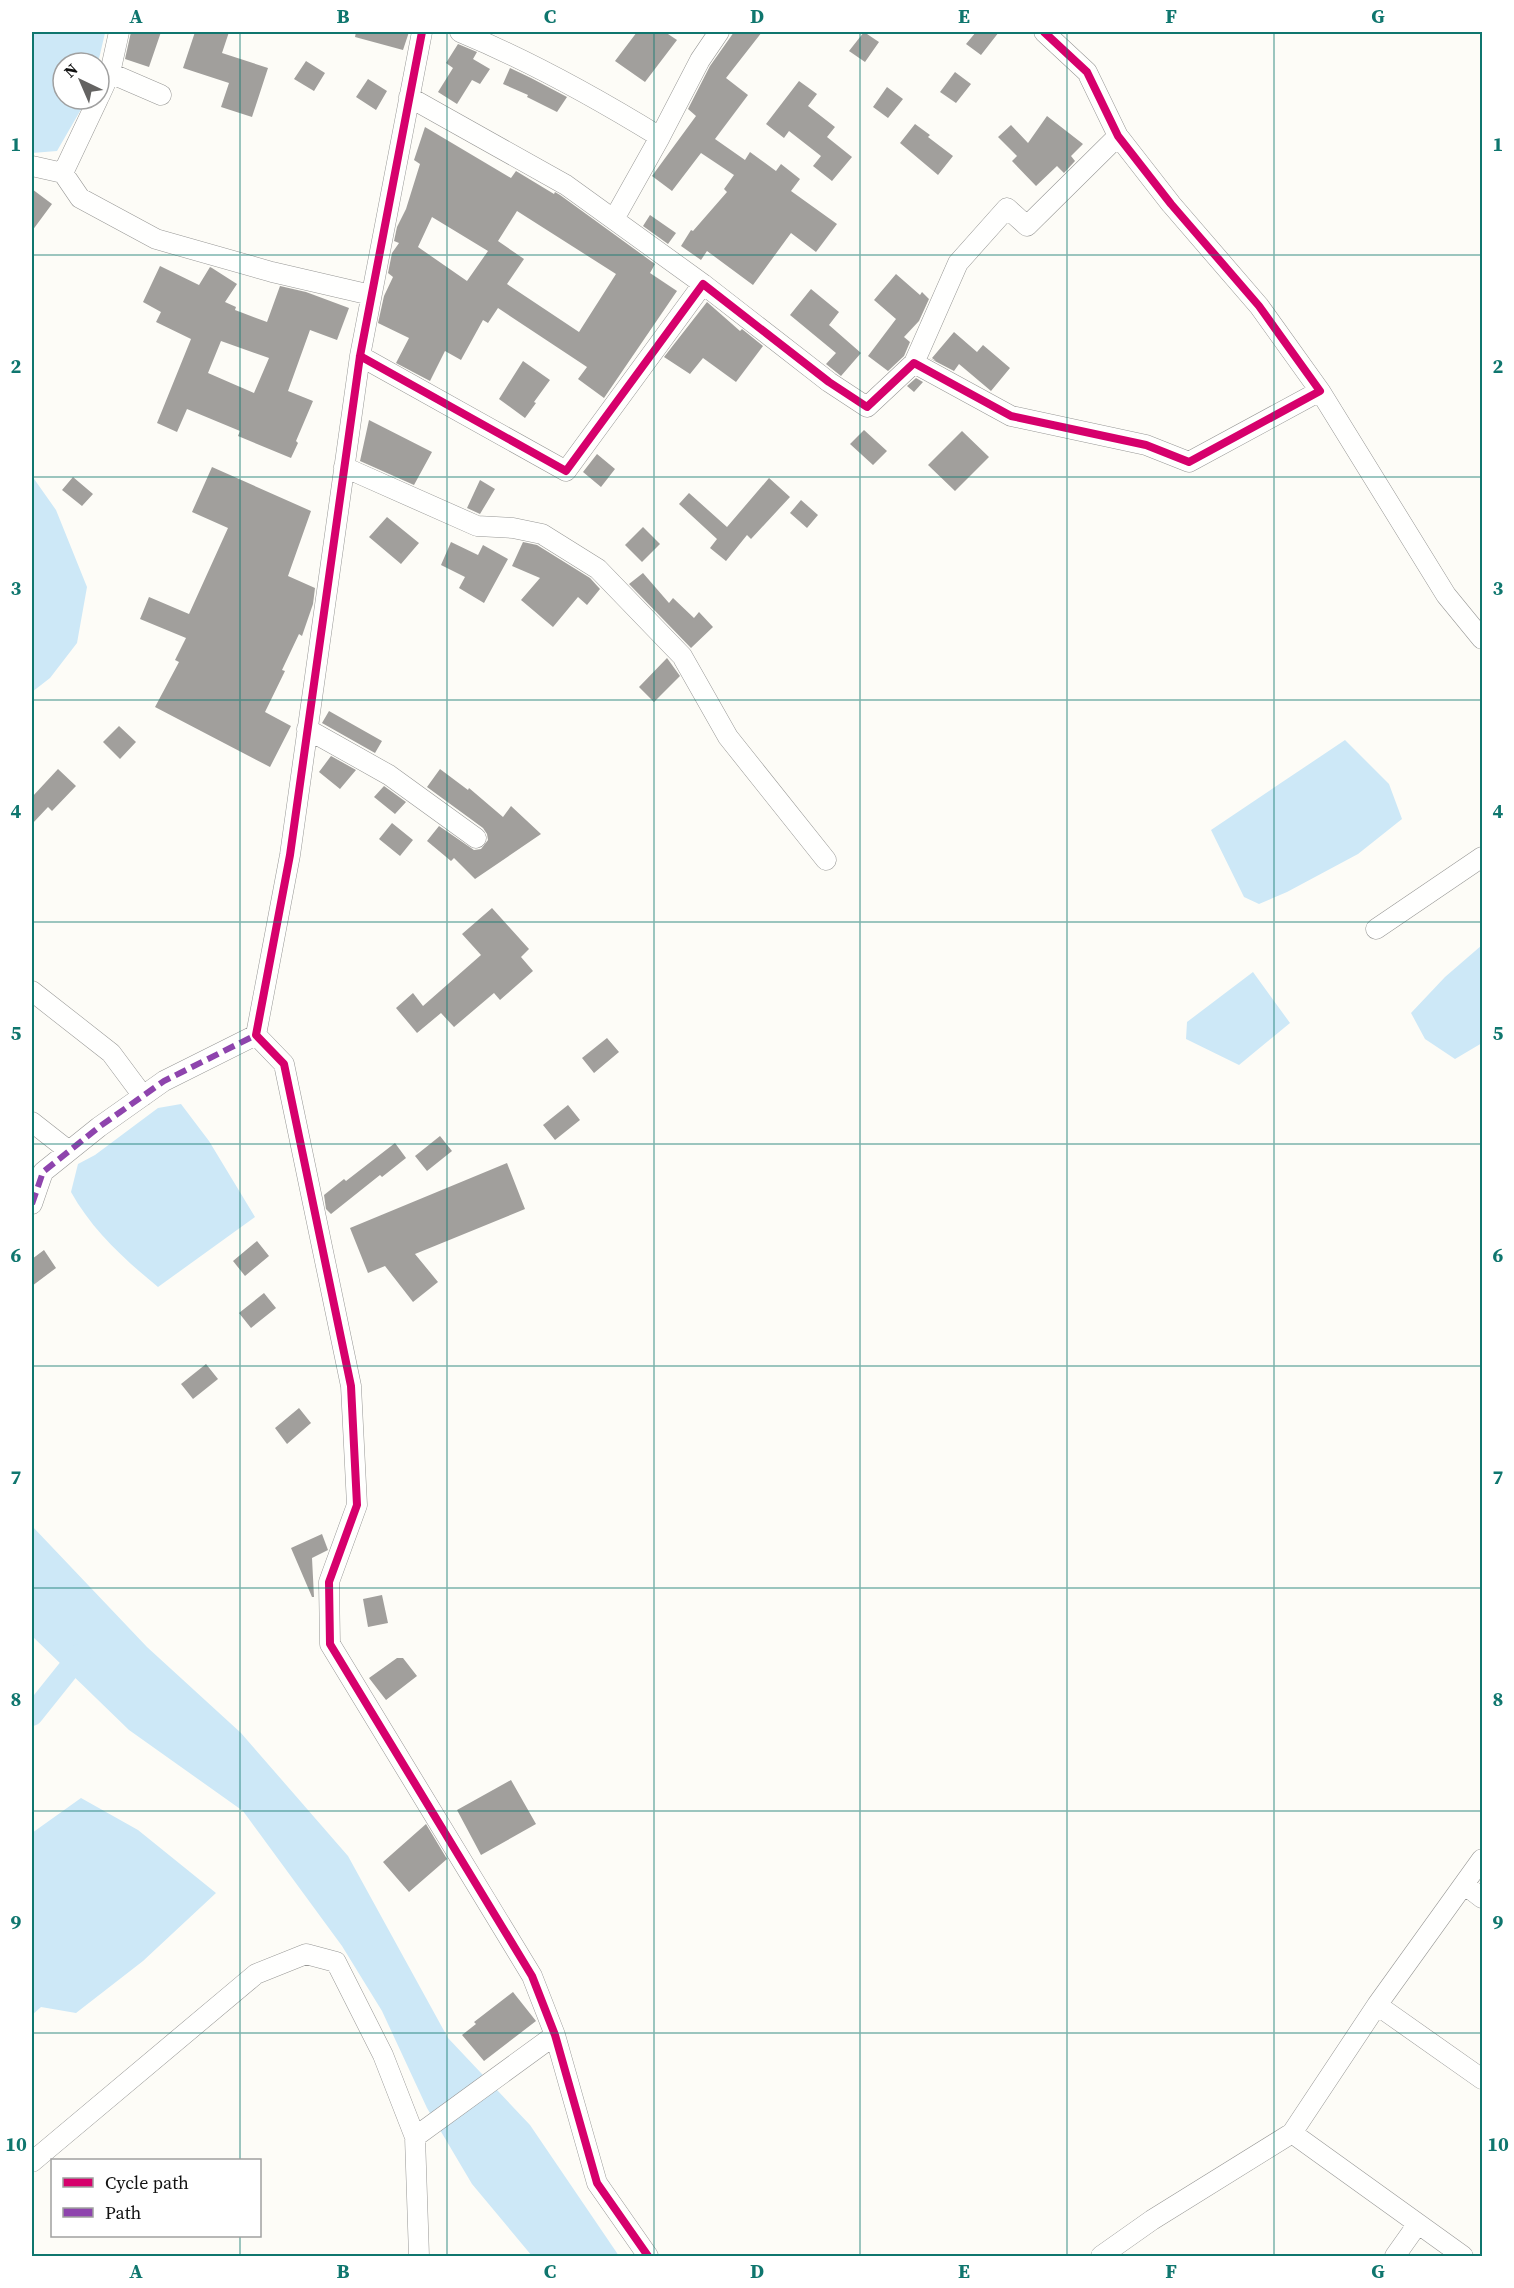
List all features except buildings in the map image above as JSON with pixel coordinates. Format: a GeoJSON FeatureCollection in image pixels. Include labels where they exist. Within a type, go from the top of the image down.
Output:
{"type":"FeatureCollection","features":[{"type":"Feature","properties":{"kind":"street"},"geometry":{"type":"LineString","coordinates":[[111,68],[119,32]]}},
{"type":"Feature","properties":{"kind":"street"},"geometry":{"type":"LineString","coordinates":[[256,1035],[290,855],[360,356],[422,32]]}},
{"type":"Feature","properties":{"kind":"street"},"geometry":{"type":"LineString","coordinates":[[460,32],[508,52],[597,98],[660,137]]}},
{"type":"Feature","properties":{"kind":"street"},"geometry":{"type":"LineString","coordinates":[[614,219],[700,60],[719,32]]}},
{"type":"Feature","properties":{"kind":"street"},"geometry":{"type":"LineString","coordinates":[[1044,32],[1087,72],[1118,136],[1171,204],[1259,306],[1320,391],[1446,595],[1482,639]]}},
{"type":"Feature","properties":{"kind":"street"},"geometry":{"type":"LineString","coordinates":[[111,73],[161,95]]}},
{"type":"Feature","properties":{"kind":"street"},"geometry":{"type":"LineString","coordinates":[[409,97],[566,185],[703,284],[829,382],[867,407],[914,363],[958,262],[1007,208],[1027,226],[1118,136]]}},
{"type":"Feature","properties":{"kind":"street"},"geometry":{"type":"LineString","coordinates":[[63,173],[92,111]]}},
{"type":"Feature","properties":{"kind":"street"},"geometry":{"type":"LineString","coordinates":[[32,166],[63,173],[80,198],[156,239],[272,272],[371,295]]}},
{"type":"Feature","properties":{"kind":"street"},"geometry":{"type":"LineString","coordinates":[[360,356],[566,471],[703,284]]}},
{"type":"Feature","properties":{"kind":"street"},"geometry":{"type":"LineString","coordinates":[[914,363],[1011,416],[1146,445],[1190,462],[1320,391]]}},
{"type":"Feature","properties":{"kind":"street"},"geometry":{"type":"LineString","coordinates":[[345,466],[477,526],[513,528],[543,534],[598,569],[682,656],[728,737],[826,860]]}},
{"type":"Feature","properties":{"kind":"street"},"geometry":{"type":"LineString","coordinates":[[307,729],[389,775],[476,838]]}},
{"type":"Feature","properties":{"kind":"street"},"geometry":{"type":"LineString","coordinates":[[1376,929],[1482,857]]}},
{"type":"Feature","properties":{"kind":"street"},"geometry":{"type":"LineString","coordinates":[[32,991],[71,1024],[111,1053],[143,1096]]}},
{"type":"Feature","properties":{"kind":"street"},"geometry":{"type":"LineString","coordinates":[[32,1204],[43,1172],[69,1151],[164,1081],[256,1035]]}},
{"type":"Feature","properties":{"kind":"street"},"geometry":{"type":"LineString","coordinates":[[256,1035],[284,1064],[351,1386],[357,1505],[329,1582],[330,1644],[532,1976],[555,2034],[597,2183],[648,2256]]}},
{"type":"Feature","properties":{"kind":"street"},"geometry":{"type":"LineString","coordinates":[[32,1122],[69,1151]]}},
{"type":"Feature","properties":{"kind":"street"},"geometry":{"type":"LineString","coordinates":[[1101,2256],[1152,2220],[1292,2133],[1377,2005],[1482,1859]]}},
{"type":"Feature","properties":{"kind":"street"},"geometry":{"type":"LineString","coordinates":[[1465,1885],[1482,1898]]}},
{"type":"Feature","properties":{"kind":"street"},"geometry":{"type":"LineString","coordinates":[[32,2162],[256,1974],[306,1954],[336,1962],[383,2055],[415,2137],[419,2256]]}},
{"type":"Feature","properties":{"kind":"street"},"geometry":{"type":"LineString","coordinates":[[1377,2005],[1482,2079]]}},
{"type":"Feature","properties":{"kind":"street"},"geometry":{"type":"LineString","coordinates":[[415,2137],[555,2034]]}},
{"type":"Feature","properties":{"kind":"street"},"geometry":{"type":"LineString","coordinates":[[1292,2133],[1463,2256]]}},
{"type":"Feature","properties":{"kind":"street"},"geometry":{"type":"LineString","coordinates":[[1395,2256],[1417,2225]]}},
{"type":"Feature","properties":{"kind":"water"},"geometry":{"type":"Polygon","coordinates":[[[32,32],[104,32],[101,51],[51,51],[51,111],[80,111],[57,151],[32,153],[32,32]]]}},
{"type":"Feature","properties":{"kind":"water"},"geometry":{"type":"Polygon","coordinates":[[[32,476],[56,510],[87,587],[77,643],[50,678],[32,692],[32,476]]]}},
{"type":"Feature","properties":{"kind":"water"},"geometry":{"type":"Polygon","coordinates":[[[1345,740],[1389,784],[1402,819],[1358,854],[1287,892],[1259,904],[1244,897],[1211,830],[1345,740]]]}},
{"type":"Feature","properties":{"kind":"water"},"geometry":{"type":"Polygon","coordinates":[[[1482,945],[1482,1043],[1455,1059],[1425,1039],[1411,1013],[1445,977],[1482,945]]]}},
{"type":"Feature","properties":{"kind":"water"},"geometry":{"type":"Polygon","coordinates":[[[1253,972],[1290,1023],[1239,1065],[1186,1039],[1187,1022],[1253,972]]]}},
{"type":"Feature","properties":{"kind":"water"},"geometry":{"type":"Polygon","coordinates":[[[181,1104],[209,1141],[255,1217],[158,1287],[99,1232],[71,1192],[78,1164],[95,1155],[158,1108],[181,1104]]]}},
{"type":"Feature","properties":{"kind":"water"},"geometry":{"type":"Polygon","coordinates":[[[32,1526],[147,1647],[241,1733],[348,1856],[448,2038],[530,2125],[619,2256],[532,2256],[472,2184],[427,2108],[382,2011],[342,1946],[243,1811],[129,1730],[32,1636],[32,1526]]]}},
{"type":"Feature","properties":{"kind":"water"},"geometry":{"type":"Polygon","coordinates":[[[81,1798],[138,1830],[216,1893],[143,1961],[76,2013],[41,2007],[32,2015],[32,1833],[81,1798]]]}},
{"type":"Feature","properties":{"kind":"waterway"},"geometry":{"type":"LineString","coordinates":[[32,1715],[80,1655]]}},
{"type":"Feature","properties":{"kind":"marked path"},"geometry":{"type":"LineString","coordinates":[[32,1204],[43,1172],[99,1127],[164,1081],[256,1035]]}},
{"type":"Feature","properties":{"kind":"cycle path"},"geometry":{"type":"LineString","coordinates":[[422,32],[360,356],[290,855],[256,1035],[284,1064],[351,1386],[357,1505],[329,1582],[330,1644],[532,1976],[555,2035],[597,2183],[648,2256]]}},
{"type":"Feature","properties":{"kind":"cycle path"},"geometry":{"type":"LineString","coordinates":[[360,356],[566,471],[703,284],[829,382],[867,407],[914,363],[1011,416],[1146,445],[1189,462],[1320,391],[1259,306],[1171,204],[1118,136],[1087,72],[1044,32]]}}]}
